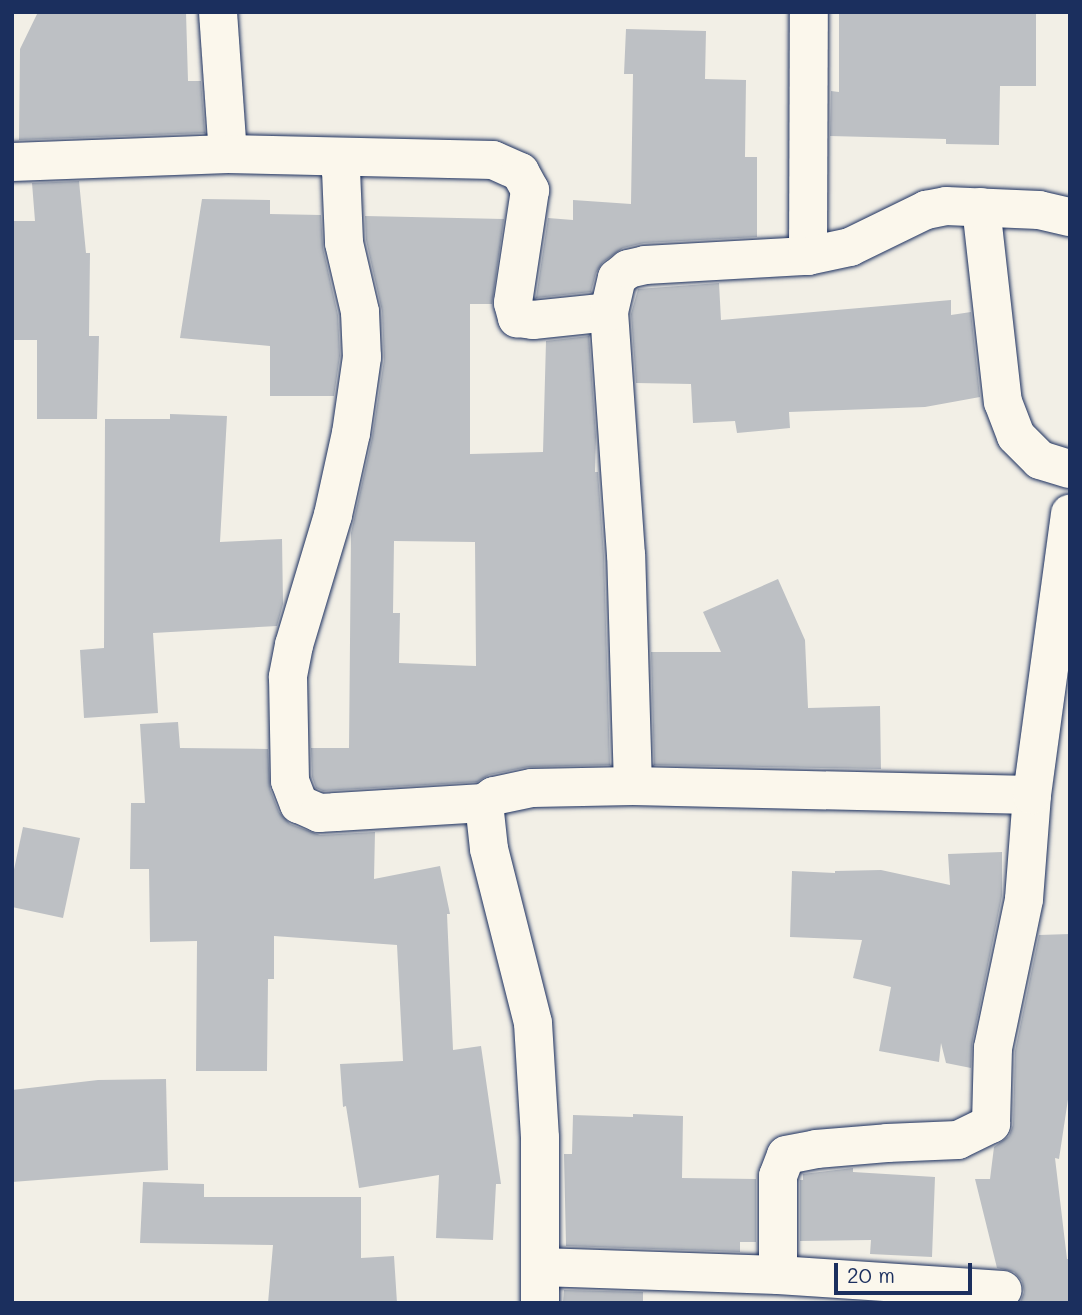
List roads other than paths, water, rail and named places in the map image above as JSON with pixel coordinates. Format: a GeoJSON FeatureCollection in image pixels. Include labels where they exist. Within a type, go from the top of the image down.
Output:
{"type":"FeatureCollection","features":[{"type":"Feature","properties":{"kind":"street"},"geometry":{"type":"LineString","coordinates":[[218,12],[228,153]]}},
{"type":"Feature","properties":{"kind":"street"},"geometry":{"type":"LineString","coordinates":[[808,256],[809,12]]}},
{"type":"Feature","properties":{"kind":"street"},"geometry":{"type":"LineString","coordinates":[[12,162],[228,153],[317,153],[334,157],[494,160],[520,172],[530,190],[513,303],[517,318],[533,320],[609,312]]}},
{"type":"Feature","properties":{"kind":"street"},"geometry":{"type":"LineString","coordinates":[[334,157],[341,170],[344,243],[360,312],[362,357],[351,433],[333,515],[293,645],[288,677],[290,781],[299,804],[319,813],[484,803],[494,796],[532,788],[633,786],[1032,794]]}},
{"type":"Feature","properties":{"kind":"street"},"geometry":{"type":"LineString","coordinates":[[633,786],[626,555],[609,312],[617,278],[628,269],[645,265],[808,256],[873,238],[926,210],[946,206],[1040,210],[1070,217]]}},
{"type":"Feature","properties":{"kind":"street"},"geometry":{"type":"LineString","coordinates":[[981,206],[1003,402],[1016,436],[1040,460],[1070,468]]}},
{"type":"Feature","properties":{"kind":"street"},"geometry":{"type":"LineString","coordinates":[[778,1275],[778,1176],[786,1155],[816,1149],[958,1140],[991,1124],[993,1048],[1024,899],[1032,794],[1070,514]]}},
{"type":"Feature","properties":{"kind":"street"},"geometry":{"type":"LineString","coordinates":[[484,803],[489,849],[533,1023],[540,1138],[540,1285],[778,1275],[1002,1290]]}}]}
